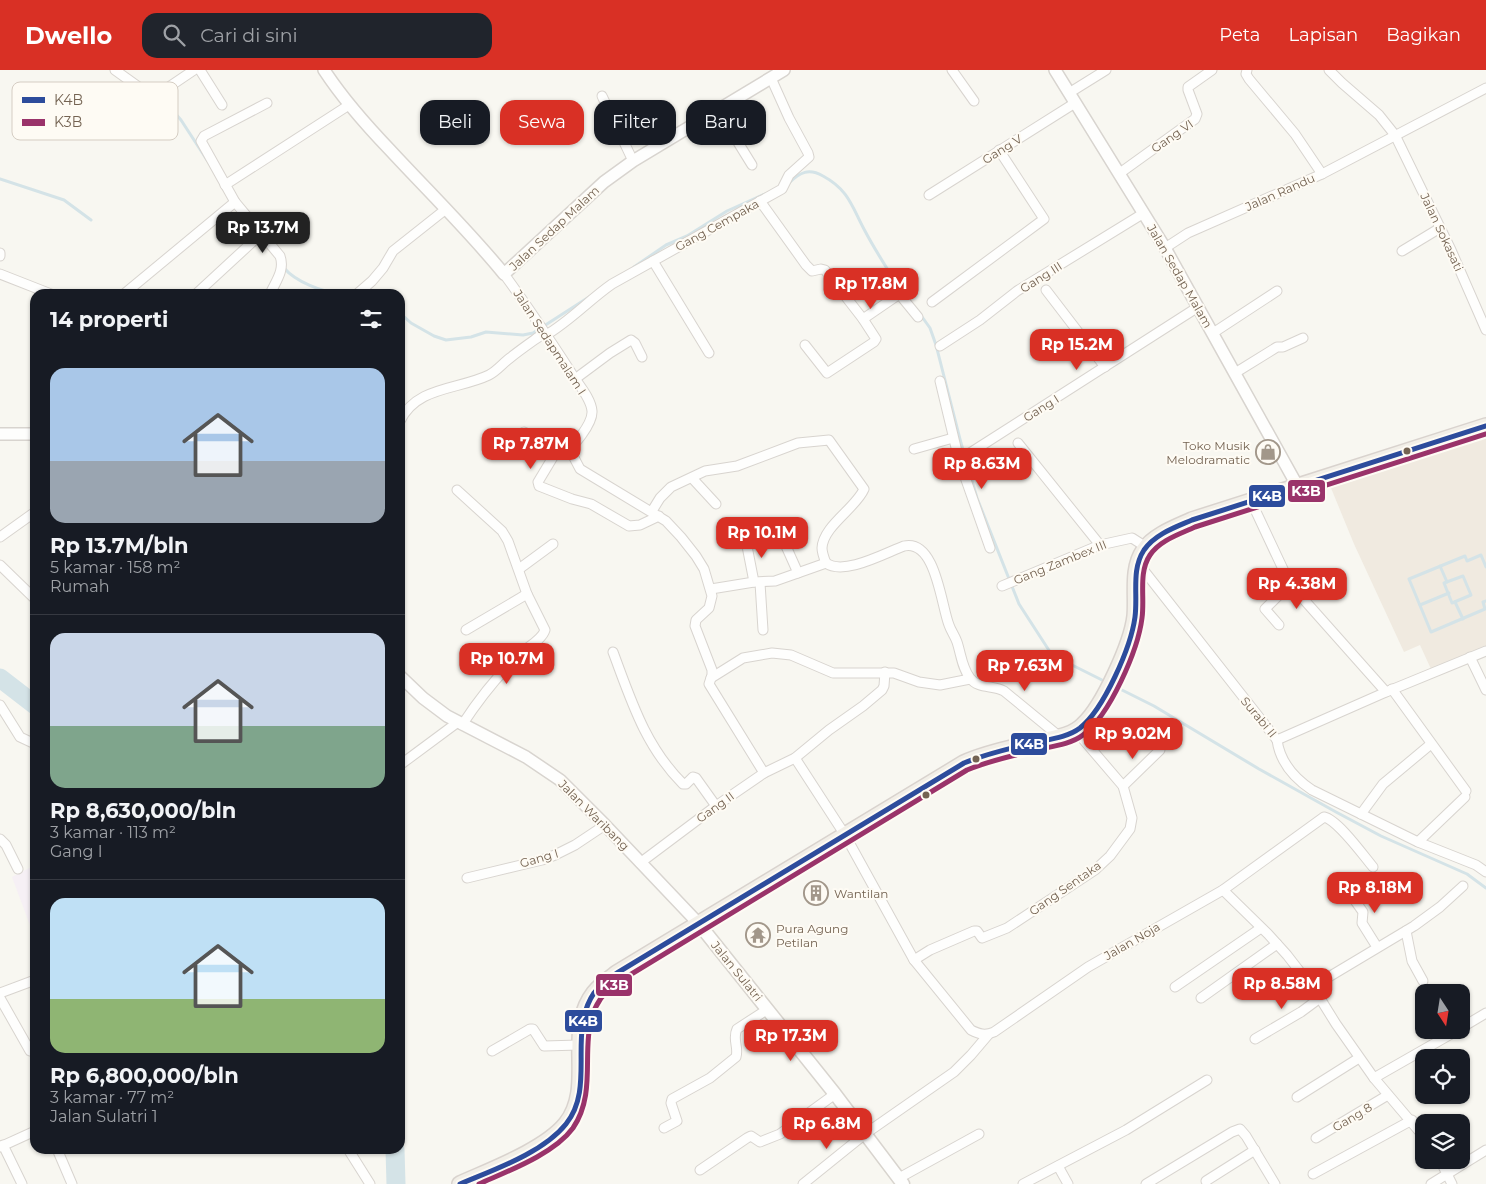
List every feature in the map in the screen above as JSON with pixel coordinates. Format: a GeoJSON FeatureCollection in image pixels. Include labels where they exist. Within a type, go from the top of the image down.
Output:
{"type":"FeatureCollection","features":[{"type":"Feature","properties":{"kind":"main road"},"geometry":{"type":"LineString","coordinates":[[460,1184],[537,1146],[566,1123],[574,1111],[579,1090],[579,1032],[583,1014],[594,992],[616,973],[972,759],[1060,737],[1076,731],[1084,725],[1106,692],[1132,635],[1138,563],[1146,547],[1155,539],[1180,525],[1486,426]]}},
{"type":"Feature","properties":{"kind":"main road","name":"Jalan Sulatri"},"geometry":{"type":"LineString","coordinates":[[699,924],[835,1094],[901,1181]]}},
{"type":"Feature","properties":{"kind":"street"},"geometry":{"type":"LineString","coordinates":[[115,70],[132,82]]}},
{"type":"Feature","properties":{"kind":"street"},"geometry":{"type":"LineString","coordinates":[[173,82],[184,73],[194,70]]}},
{"type":"Feature","properties":{"kind":"street"},"geometry":{"type":"LineString","coordinates":[[200,70],[222,106]]}},
{"type":"Feature","properties":{"kind":"street","name":"Jalan Sedap Malam"},"geometry":{"type":"LineString","coordinates":[[735,100],[784,70]]}},
{"type":"Feature","properties":{"kind":"street"},"geometry":{"type":"LineString","coordinates":[[952,70],[974,101]]}},
{"type":"Feature","properties":{"kind":"street","name":"Jalan Sedap Malam"},"geometry":{"type":"LineString","coordinates":[[1055,70],[1165,248],[1298,486]]}},
{"type":"Feature","properties":{"kind":"street","name":"Gang V"},"geometry":{"type":"LineString","coordinates":[[929,195],[999,150],[1072,98],[1106,70]]}},
{"type":"Feature","properties":{"kind":"street","name":"Gang VI"},"geometry":{"type":"LineString","coordinates":[[1120,173],[1196,119],[1197,114],[1188,87],[1212,70]]}},
{"type":"Feature","properties":{"kind":"street"},"geometry":{"type":"LineString","coordinates":[[1247,70],[1246,74],[1249,79],[1295,134],[1322,174]]}},
{"type":"Feature","properties":{"kind":"street","name":"Jalan Sokasati"},"geometry":{"type":"LineString","coordinates":[[1329,70],[1379,115],[1395,135],[1486,330]]}},
{"type":"Feature","properties":{"kind":"street","name":"Jalan Sedap Malam"},"geometry":{"type":"LineString","coordinates":[[328,71],[349,105],[504,274],[604,182],[633,161],[686,129]]}},
{"type":"Feature","properties":{"kind":"street","name":"Gang Cempaka"},"geometry":{"type":"LineString","coordinates":[[405,414],[416,401],[435,391],[478,380],[491,374],[543,330],[612,284],[760,201],[785,184],[789,175],[806,161],[808,152],[789,118],[771,78]]}},
{"type":"Feature","properties":{"kind":"street"},"geometry":{"type":"LineString","coordinates":[[1395,135],[1486,88]]}},
{"type":"Feature","properties":{"kind":"street"},"geometry":{"type":"LineString","coordinates":[[602,96],[633,161]]}},
{"type":"Feature","properties":{"kind":"street"},"geometry":{"type":"LineString","coordinates":[[267,103],[201,138],[202,145],[225,185],[233,204],[259,236],[280,256],[282,264],[272,289]]}},
{"type":"Feature","properties":{"kind":"street"},"geometry":{"type":"LineString","coordinates":[[225,185],[349,105]]}},
{"type":"Feature","properties":{"kind":"street","name":"Jalan Randu"},"geometry":{"type":"LineString","coordinates":[[1165,248],[1188,233],[1322,174],[1395,135]]}},
{"type":"Feature","properties":{"kind":"street"},"geometry":{"type":"LineString","coordinates":[[740,145],[752,165]]}},
{"type":"Feature","properties":{"kind":"street"},"geometry":{"type":"LineString","coordinates":[[932,302],[1044,219],[999,150]]}},
{"type":"Feature","properties":{"kind":"street"},"geometry":{"type":"LineString","coordinates":[[760,201],[809,269],[814,272],[821,269],[826,270],[876,338],[876,341],[829,373],[825,372],[805,345]]}},
{"type":"Feature","properties":{"kind":"street"},"geometry":{"type":"LineString","coordinates":[[130,289],[233,204]]}},
{"type":"Feature","properties":{"kind":"street"},"geometry":{"type":"LineString","coordinates":[[363,289],[383,268],[393,251],[446,209]]}},
{"type":"Feature","properties":{"kind":"street","name":"Gang III"},"geometry":{"type":"LineString","coordinates":[[940,346],[980,320],[1017,291],[1144,213]]}},
{"type":"Feature","properties":{"kind":"street"},"geometry":{"type":"LineString","coordinates":[[1402,251],[1440,228]]}},
{"type":"Feature","properties":{"kind":"street"},"geometry":{"type":"LineString","coordinates":[[201,289],[259,236]]}},
{"type":"Feature","properties":{"kind":"street"},"geometry":{"type":"LineString","coordinates":[[653,261],[709,353]]}},
{"type":"Feature","properties":{"kind":"street"},"geometry":{"type":"LineString","coordinates":[[0,274],[38,289]]}},
{"type":"Feature","properties":{"kind":"street","name":"Jalan Sedapmalam I"},"geometry":{"type":"LineString","coordinates":[[504,274],[543,330],[590,404],[591,416],[580,437],[570,450]]}},
{"type":"Feature","properties":{"kind":"street"},"geometry":{"type":"LineString","coordinates":[[1046,290],[1105,367]]}},
{"type":"Feature","properties":{"kind":"street"},"geometry":{"type":"LineString","coordinates":[[1213,333],[1277,291]]}},
{"type":"Feature","properties":{"kind":"street"},"geometry":{"type":"LineString","coordinates":[[863,320],[898,295],[918,317]]}},
{"type":"Feature","properties":{"kind":"street","name":"Gang I"},"geometry":{"type":"LineString","coordinates":[[962,458],[1198,307]]}},
{"type":"Feature","properties":{"kind":"street"},"geometry":{"type":"LineString","coordinates":[[1235,373],[1277,347],[1286,346],[1302,338]]}},
{"type":"Feature","properties":{"kind":"street"},"geometry":{"type":"LineString","coordinates":[[575,379],[631,340],[635,343],[642,358]]}},
{"type":"Feature","properties":{"kind":"street"},"geometry":{"type":"LineString","coordinates":[[940,381],[953,438],[962,458],[990,548]]}},
{"type":"Feature","properties":{"kind":"street"},"geometry":{"type":"LineString","coordinates":[[524,432],[556,452],[562,454],[570,450],[580,468],[655,514],[674,529],[696,556],[704,569],[712,596],[709,608],[696,620],[694,626],[710,664],[712,672],[709,681],[710,687],[764,773]]}},
{"type":"Feature","properties":{"kind":"street"},"geometry":{"type":"LineString","coordinates":[[0,434],[30,434]]}},
{"type":"Feature","properties":{"kind":"street"},"geometry":{"type":"LineString","coordinates":[[914,449],[953,438]]}},
{"type":"Feature","properties":{"kind":"street"},"geometry":{"type":"LineString","coordinates":[[556,452],[538,482],[539,486],[591,504],[628,526],[640,525],[655,514],[666,491],[708,470],[728,468],[789,446],[829,440],[864,489],[833,526],[824,542],[822,549],[826,563],[835,568],[849,566],[911,545],[924,553],[930,562],[942,597],[948,625],[956,640],[963,665],[970,678],[980,686],[996,687],[1004,691],[1060,737]]}},
{"type":"Feature","properties":{"kind":"street"},"geometry":{"type":"LineString","coordinates":[[1018,443],[1100,545]]}},
{"type":"Feature","properties":{"kind":"street"},"geometry":{"type":"LineString","coordinates":[[692,478],[716,504]]}},
{"type":"Feature","properties":{"kind":"street"},"geometry":{"type":"LineString","coordinates":[[405,762],[460,724],[493,682],[544,633],[543,625],[527,594],[508,541],[502,531],[457,490]]}},
{"type":"Feature","properties":{"kind":"street"},"geometry":{"type":"LineString","coordinates":[[1251,501],[1290,584],[1389,691],[1431,744],[1466,794],[1418,842]]}},
{"type":"Feature","properties":{"kind":"street"},"geometry":{"type":"LineString","coordinates":[[0,537],[30,516]]}},
{"type":"Feature","properties":{"kind":"street"},"geometry":{"type":"LineString","coordinates":[[777,526],[798,572]]}},
{"type":"Feature","properties":{"kind":"street","name":"Gang Zambex III"},"geometry":{"type":"LineString","coordinates":[[1006,584],[1100,545],[1132,538],[1146,547]]}},
{"type":"Feature","properties":{"kind":"street"},"geometry":{"type":"LineString","coordinates":[[746,541],[757,582],[763,630]]}},
{"type":"Feature","properties":{"kind":"street"},"geometry":{"type":"LineString","coordinates":[[519,569],[552,544]]}},
{"type":"Feature","properties":{"kind":"street"},"geometry":{"type":"LineString","coordinates":[[711,589],[775,581],[826,563]]}},
{"type":"Feature","properties":{"kind":"street","name":"Surabi II"},"geometry":{"type":"LineString","coordinates":[[1138,563],[1277,740],[1486,651]]}},
{"type":"Feature","properties":{"kind":"street"},"geometry":{"type":"LineString","coordinates":[[0,566],[30,594]]}},
{"type":"Feature","properties":{"kind":"street"},"geometry":{"type":"LineString","coordinates":[[1279,625],[1265,609],[1290,584]]}},
{"type":"Feature","properties":{"kind":"street"},"geometry":{"type":"LineString","coordinates":[[466,630],[527,594]]}},
{"type":"Feature","properties":{"kind":"street"},"geometry":{"type":"LineString","coordinates":[[613,652],[640,723],[657,753],[682,784],[686,784],[693,777],[696,778],[716,806]]}},
{"type":"Feature","properties":{"kind":"street"},"geometry":{"type":"LineString","coordinates":[[711,678],[742,658],[772,653],[792,655],[833,673],[884,672],[901,675],[919,682],[940,685],[970,678]]}},
{"type":"Feature","properties":{"kind":"street"},"geometry":{"type":"LineString","coordinates":[[1470,658],[1486,690]]}},
{"type":"Feature","properties":{"kind":"street","name":"Gang II"},"geometry":{"type":"LineString","coordinates":[[640,863],[764,773],[795,758],[882,690],[884,686],[884,672]]}},
{"type":"Feature","properties":{"kind":"street","name":"Jalan Waribang"},"geometry":{"type":"LineString","coordinates":[[405,681],[423,698],[460,724],[526,757],[580,798],[699,924]]}},
{"type":"Feature","properties":{"kind":"street"},"geometry":{"type":"LineString","coordinates":[[0,705],[20,737],[30,742]]}},
{"type":"Feature","properties":{"kind":"street","name":"Gang Sentaka"},"geometry":{"type":"LineString","coordinates":[[914,960],[930,950],[974,931],[977,931],[982,938],[999,932],[1095,870],[1110,856],[1130,829],[1132,818],[1123,786],[1076,731]]}},
{"type":"Feature","properties":{"kind":"street"},"geometry":{"type":"LineString","coordinates":[[1277,740],[1283,762],[1312,790],[1418,842],[1476,865],[1486,872]]}},
{"type":"Feature","properties":{"kind":"street"},"geometry":{"type":"LineString","coordinates":[[1361,814],[1384,784],[1431,744]]}},
{"type":"Feature","properties":{"kind":"street"},"geometry":{"type":"LineString","coordinates":[[1123,786],[1160,750]]}},
{"type":"Feature","properties":{"kind":"street"},"geometry":{"type":"LineString","coordinates":[[795,758],[845,834],[914,960],[971,1030],[977,1033],[988,1034]]}},
{"type":"Feature","properties":{"kind":"street","name":"Jalan Noja"},"geometry":{"type":"LineString","coordinates":[[988,1034],[1000,1028],[1088,967],[1223,890],[1324,817],[1336,825],[1373,866]]}},
{"type":"Feature","properties":{"kind":"street","name":"Gang I"},"geometry":{"type":"LineString","coordinates":[[467,878],[549,857],[566,850],[605,825]]}},
{"type":"Feature","properties":{"kind":"street"},"geometry":{"type":"LineString","coordinates":[[0,839],[6,845],[18,869]]}},
{"type":"Feature","properties":{"kind":"street"},"geometry":{"type":"LineString","coordinates":[[1312,988],[1377,947],[1406,932],[1463,886]]}},
{"type":"Feature","properties":{"kind":"street"},"geometry":{"type":"LineString","coordinates":[[1223,890],[1277,944],[1320,998],[1374,1078],[1415,1124]]}},
{"type":"Feature","properties":{"kind":"street"},"geometry":{"type":"LineString","coordinates":[[1351,896],[1363,912],[1362,923],[1377,947]]}},
{"type":"Feature","properties":{"kind":"street"},"geometry":{"type":"LineString","coordinates":[[1176,987],[1261,928]]}},
{"type":"Feature","properties":{"kind":"street"},"geometry":{"type":"LineString","coordinates":[[1406,932],[1413,965],[1423,981]]}},
{"type":"Feature","properties":{"kind":"street"},"geometry":{"type":"LineString","coordinates":[[1201,998],[1277,944]]}},
{"type":"Feature","properties":{"kind":"street"},"geometry":{"type":"LineString","coordinates":[[0,993],[30,982]]}},
{"type":"Feature","properties":{"kind":"street"},"geometry":{"type":"LineString","coordinates":[[0,998],[30,1052]]}},
{"type":"Feature","properties":{"kind":"street"},"geometry":{"type":"LineString","coordinates":[[1255,1039],[1301,1012],[1320,998]]}},
{"type":"Feature","properties":{"kind":"street"},"geometry":{"type":"LineString","coordinates":[[664,1128],[677,1121],[671,1103],[672,1099],[710,1078],[736,1057],[735,1039],[737,1029],[768,1009]]}},
{"type":"Feature","properties":{"kind":"street"},"geometry":{"type":"LineString","coordinates":[[1470,1023],[1486,1013]]}},
{"type":"Feature","properties":{"kind":"street"},"geometry":{"type":"LineString","coordinates":[[492,1051],[530,1028],[534,1029],[544,1046],[579,1045]]}},
{"type":"Feature","properties":{"kind":"street"},"geometry":{"type":"LineString","coordinates":[[971,1030],[976,1049]]}},
{"type":"Feature","properties":{"kind":"street"},"geometry":{"type":"LineString","coordinates":[[803,1184],[865,1134],[954,1072],[988,1034]]}},
{"type":"Feature","properties":{"kind":"street"},"geometry":{"type":"LineString","coordinates":[[1374,1078],[1442,1039]]}},
{"type":"Feature","properties":{"kind":"street"},"geometry":{"type":"LineString","coordinates":[[1297,1097],[1359,1058]]}},
{"type":"Feature","properties":{"kind":"street"},"geometry":{"type":"LineString","coordinates":[[1024,1184],[1126,1130],[1207,1080]]}},
{"type":"Feature","properties":{"kind":"street"},"geometry":{"type":"LineString","coordinates":[[700,1170],[751,1136],[760,1142],[780,1134],[835,1094]]}},
{"type":"Feature","properties":{"kind":"street","name":"Gang 8"},"geometry":{"type":"LineString","coordinates":[[1316,1138],[1388,1095]]}},
{"type":"Feature","properties":{"kind":"street"},"geometry":{"type":"LineString","coordinates":[[1313,1174],[1412,1120]]}},
{"type":"Feature","properties":{"kind":"street"},"geometry":{"type":"LineString","coordinates":[[1146,1184],[1240,1129],[1244,1132],[1275,1184]]}},
{"type":"Feature","properties":{"kind":"street"},"geometry":{"type":"LineString","coordinates":[[22,1184],[2,1146],[30,1132]]}},
{"type":"Feature","properties":{"kind":"street"},"geometry":{"type":"LineString","coordinates":[[901,1181],[979,1134]]}},
{"type":"Feature","properties":{"kind":"street"},"geometry":{"type":"LineString","coordinates":[[1206,1181],[1255,1150]]}},
{"type":"Feature","properties":{"kind":"street"},"geometry":{"type":"LineString","coordinates":[[1431,1184],[1486,1150]]}},
{"type":"Feature","properties":{"kind":"street"},"geometry":{"type":"LineString","coordinates":[[59,1154],[72,1184]]}},
{"type":"Feature","properties":{"kind":"street"},"geometry":{"type":"LineString","coordinates":[[351,1154],[370,1184]]}},
{"type":"Feature","properties":{"kind":"street"},"geometry":{"type":"LineString","coordinates":[[1058,1166],[1068,1184]]}},
{"type":"Feature","properties":{"kind":"street"},"geometry":{"type":"LineString","coordinates":[[1444,1169],[1452,1184]]}},
{"type":"Feature","properties":{"kind":"shaded area"},"geometry":{"type":"Polygon","coordinates":[[[1486,438],[1486,648],[1431,669],[1420,645],[1404,652],[1354,544],[1331,488],[1486,438]]]}},
{"type":"Feature","properties":{"kind":"shaded area"},"geometry":{"type":"Polygon","coordinates":[[[30,868],[30,925],[12,877],[30,868]]]}},
{"type":"Feature","properties":{"kind":"waterway"},"geometry":{"type":"LineString","coordinates":[[178,117],[207,160]]}},
{"type":"Feature","properties":{"kind":"waterway"},"geometry":{"type":"LineString","coordinates":[[789,183],[805,172],[813,172],[832,181],[839,187],[849,200],[874,247],[903,294]]}},
{"type":"Feature","properties":{"kind":"waterway"},"geometry":{"type":"LineString","coordinates":[[0,179],[64,200],[91,220]]}},
{"type":"Feature","properties":{"kind":"waterway"},"geometry":{"type":"LineString","coordinates":[[634,267],[666,245],[687,236],[727,211],[765,194]]}},
{"type":"Feature","properties":{"kind":"waterway"},"geometry":{"type":"LineString","coordinates":[[284,268],[295,278],[319,289]]}},
{"type":"Feature","properties":{"kind":"waterway"},"geometry":{"type":"LineString","coordinates":[[405,318],[434,336],[446,340],[471,337],[486,332],[523,335],[533,333],[589,297]]}},
{"type":"Feature","properties":{"kind":"waterway"},"geometry":{"type":"LineString","coordinates":[[920,314],[930,328],[936,345],[977,498],[1019,604],[1052,655],[1106,682]]}},
{"type":"Feature","properties":{"kind":"waterway"},"geometry":{"type":"LineString","coordinates":[[1486,567],[1481,555],[1467,561],[1465,556],[1409,579],[1431,632],[1485,609],[1483,602],[1486,601]]}},
{"type":"Feature","properties":{"kind":"waterway"},"geometry":{"type":"LineString","coordinates":[[1440,566],[1447,582]]}},
{"type":"Feature","properties":{"kind":"waterway"},"geometry":{"type":"LineString","coordinates":[[1463,576],[1471,595],[1452,603],[1444,583],[1463,576]]}},
{"type":"Feature","properties":{"kind":"waterway"},"geometry":{"type":"LineString","coordinates":[[1420,605],[1449,593]]}},
{"type":"Feature","properties":{"kind":"waterway"},"geometry":{"type":"LineString","coordinates":[[1455,602],[1463,619]]}},
{"type":"Feature","properties":{"kind":"waterway"},"geometry":{"type":"LineString","coordinates":[[0,678],[30,701]]}},
{"type":"Feature","properties":{"kind":"waterway"},"geometry":{"type":"LineString","coordinates":[[1114,686],[1154,706],[1259,769],[1336,812],[1381,836],[1467,874],[1486,888]]}},
{"type":"Feature","properties":{"kind":"waterway"},"geometry":{"type":"LineString","coordinates":[[395,1154],[396,1184]]}},
{"type":"Feature","properties":{"kind":"transit line","name":"K4B"},"geometry":{"type":"LineString","coordinates":[[460,1184],[517,1160],[544,1144],[566,1124],[575,1109],[579,1094],[582,1025],[586,1009],[596,990],[617,973],[964,763],[1000,751],[1070,734],[1080,728],[1098,707],[1122,660],[1135,617],[1136,574],[1140,558],[1144,550],[1154,540],[1192,520],[1486,426]]}},
{"type":"Feature","properties":{"kind":"transit line","name":"K3B"},"geometry":{"type":"LineString","coordinates":[[479,1184],[543,1154],[565,1137],[573,1128],[582,1110],[586,1091],[589,1033],[592,1016],[600,999],[615,984],[967,770],[985,763],[1068,743],[1083,735],[1093,726],[1112,698],[1129,664],[1142,618],[1144,569],[1150,555],[1159,545],[1195,527],[1486,434]]}},
{"type":"Feature","properties":{"kind":"place","name":"Toko Musik Melodramatic"},"geometry":{"type":"Point","coordinates":[1268,452]}},
{"type":"Feature","properties":{"kind":"place","name":"Wantilan"},"geometry":{"type":"Point","coordinates":[816,893]}},
{"type":"Feature","properties":{"kind":"place","name":"Pura Agung Petilan"},"geometry":{"type":"Point","coordinates":[758,935]}}]}
